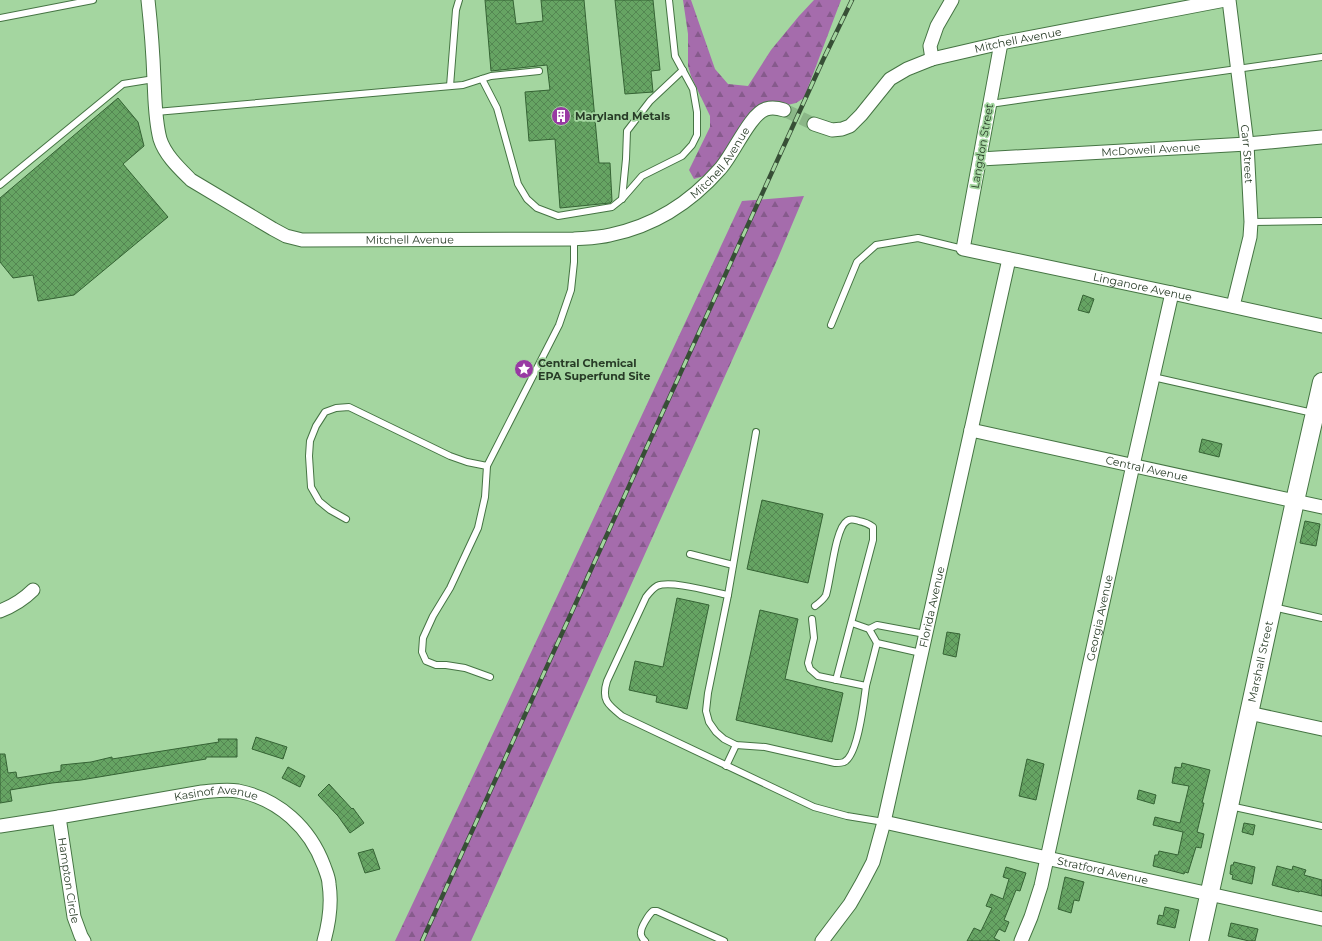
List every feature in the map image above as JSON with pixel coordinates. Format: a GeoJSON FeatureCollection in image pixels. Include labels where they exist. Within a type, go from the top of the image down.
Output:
{"type":"FeatureCollection","features":[{"type":"Feature","properties":{"kind":"street","name":"Mitchell Avenue"},"geometry":{"type":"LineString","coordinates":[[148,0],[152,38],[156,112],[160,139],[168,156],[191,180],[273,229],[286,236],[302,240],[574,239],[609,235],[640,227],[666,214],[691,198],[712,178],[728,161],[756,115],[765,109],[775,108],[784,110]]}},
{"type":"Feature","properties":{"kind":"street"},"geometry":{"type":"LineString","coordinates":[[932,59],[930,46],[937,26],[952,0]]}},
{"type":"Feature","properties":{"kind":"street","name":"Mitchell Avenue"},"geometry":{"type":"LineString","coordinates":[[814,124],[832,130],[850,126],[890,79],[907,69],[932,59],[1225,0]]}},
{"type":"Feature","properties":{"kind":"street","name":"Carr Street"},"geometry":{"type":"LineString","coordinates":[[1229,0],[1246,144],[1251,222],[1250,237],[1234,306]]}},
{"type":"Feature","properties":{"kind":"street","name":"Langdon Street"},"geometry":{"type":"LineString","coordinates":[[963,249],[1001,44]]}},
{"type":"Feature","properties":{"kind":"street","name":"McDowell Avenue"},"geometry":{"type":"LineString","coordinates":[[980,159],[1246,144],[1322,137]]}},
{"type":"Feature","properties":{"kind":"street","name":"Linganore Avenue"},"geometry":{"type":"LineString","coordinates":[[963,249],[1322,326]]}},
{"type":"Feature","properties":{"kind":"street","name":"Florida Avenue"},"geometry":{"type":"LineString","coordinates":[[822,941],[850,904],[873,862],[884,822],[1009,259]]}},
{"type":"Feature","properties":{"kind":"street","name":"Georgia Avenue"},"geometry":{"type":"LineString","coordinates":[[1021,941],[1039,892],[1047,858],[1172,293]]}},
{"type":"Feature","properties":{"kind":"street","name":"Marshall Street"},"geometry":{"type":"LineString","coordinates":[[1199,941],[1294,501],[1318,414],[1322,382]]}},
{"type":"Feature","properties":{"kind":"street","name":"Central Avenue"},"geometry":{"type":"LineString","coordinates":[[971,430],[1322,507]]}},
{"type":"Feature","properties":{"kind":"street"},"geometry":{"type":"LineString","coordinates":[[0,611],[15,605],[33,590]]}},
{"type":"Feature","properties":{"kind":"street"},"geometry":{"type":"LineString","coordinates":[[1249,713],[1322,729]]}},
{"type":"Feature","properties":{"kind":"street","name":"Kasinof Avenue"},"geometry":{"type":"LineString","coordinates":[[0,826],[202,792],[222,790],[239,792],[258,797],[277,806],[295,819],[309,836],[321,858],[329,883],[330,905],[329,926],[324,941]]}},
{"type":"Feature","properties":{"kind":"street","name":"Hampton Circle"},"geometry":{"type":"LineString","coordinates":[[59,817],[74,918],[84,941]]}},
{"type":"Feature","properties":{"kind":"street","name":"Stratford Avenue"},"geometry":{"type":"LineString","coordinates":[[884,822],[1322,918]]}},
{"type":"Feature","properties":{"kind":"lane"},"geometry":{"type":"LineString","coordinates":[[0,18],[93,0]]}},
{"type":"Feature","properties":{"kind":"lane"},"geometry":{"type":"LineString","coordinates":[[450,86],[456,10],[459,0]]}},
{"type":"Feature","properties":{"kind":"lane"},"geometry":{"type":"LineString","coordinates":[[482,79],[497,108],[518,184],[527,199],[537,208],[558,216],[612,207],[622,199],[642,176],[682,156],[692,145],[697,135],[697,112],[693,89],[675,56],[669,0]]}},
{"type":"Feature","properties":{"kind":"lane"},"geometry":{"type":"LineString","coordinates":[[990,104],[1322,57]]}},
{"type":"Feature","properties":{"kind":"lane"},"geometry":{"type":"LineString","coordinates":[[622,199],[627,131],[650,101],[682,70]]}},
{"type":"Feature","properties":{"kind":"lane"},"geometry":{"type":"LineString","coordinates":[[156,112],[463,85],[491,76],[539,71]]}},
{"type":"Feature","properties":{"kind":"lane"},"geometry":{"type":"LineString","coordinates":[[0,185],[123,84],[154,79]]}},
{"type":"Feature","properties":{"kind":"lane"},"geometry":{"type":"LineString","coordinates":[[1251,222],[1322,221]]}},
{"type":"Feature","properties":{"kind":"lane"},"geometry":{"type":"LineString","coordinates":[[831,325],[857,262],[876,245],[918,238],[963,249]]}},
{"type":"Feature","properties":{"kind":"lane"},"geometry":{"type":"LineString","coordinates":[[490,677],[464,668],[436,665],[426,661],[422,652],[423,638],[433,616],[450,588],[478,528],[485,497],[487,466],[559,325],[571,290],[574,262],[574,239]]}},
{"type":"Feature","properties":{"kind":"lane"},"geometry":{"type":"LineString","coordinates":[[1153,377],[1318,414]]}},
{"type":"Feature","properties":{"kind":"lane"},"geometry":{"type":"LineString","coordinates":[[346,519],[330,510],[319,501],[311,487],[309,456],[310,442],[316,426],[325,412],[336,408],[349,407],[450,456],[467,462],[487,466]]}},
{"type":"Feature","properties":{"kind":"lane"},"geometry":{"type":"LineString","coordinates":[[756,432],[728,595],[708,693],[706,711],[709,722],[716,732],[724,739],[736,745],[765,746],[835,763],[844,762],[851,757],[856,742],[866,686],[877,643],[869,629],[852,623]]}},
{"type":"Feature","properties":{"kind":"lane"},"geometry":{"type":"LineString","coordinates":[[815,606],[825,596],[842,526],[846,521],[851,519],[863,521],[871,525],[873,527],[873,540],[836,680]]}},
{"type":"Feature","properties":{"kind":"lane"},"geometry":{"type":"LineString","coordinates":[[690,554],[733,565]]}},
{"type":"Feature","properties":{"kind":"lane"},"geometry":{"type":"LineString","coordinates":[[728,595],[677,585],[665,584],[656,587],[646,597],[604,689],[605,699],[609,706],[622,716],[814,807],[848,816],[884,822]]}},
{"type":"Feature","properties":{"kind":"lane"},"geometry":{"type":"LineString","coordinates":[[1272,607],[1322,618]]}},
{"type":"Feature","properties":{"kind":"lane"},"geometry":{"type":"LineString","coordinates":[[812,619],[814,638],[808,663],[810,670],[818,676],[866,686]]}},
{"type":"Feature","properties":{"kind":"lane"},"geometry":{"type":"LineString","coordinates":[[869,629],[877,625],[925,634]]}},
{"type":"Feature","properties":{"kind":"lane"},"geometry":{"type":"LineString","coordinates":[[877,643],[921,653]]}},
{"type":"Feature","properties":{"kind":"lane"},"geometry":{"type":"LineString","coordinates":[[726,766],[736,745]]}},
{"type":"Feature","properties":{"kind":"lane"},"geometry":{"type":"LineString","coordinates":[[1229,806],[1322,826]]}},
{"type":"Feature","properties":{"kind":"lane"},"geometry":{"type":"LineString","coordinates":[[645,941],[640,932],[649,914],[656,911],[724,941]]}},
{"type":"Feature","properties":{"kind":"green space"},"geometry":{"type":"Polygon","coordinates":[[[683,0],[691,0],[715,69],[728,84],[748,86],[771,50],[814,0],[841,0],[804,98],[796,103],[757,112],[712,170],[704,176],[694,179],[689,170],[710,127],[710,116],[691,76],[688,66],[688,34],[683,0]]]}},
{"type":"Feature","properties":{"kind":"green space"},"geometry":{"type":"Polygon","coordinates":[[[804,196],[778,258],[471,941],[395,941],[742,201],[804,196]]]}},
{"type":"Feature","properties":{"kind":"building","name":"Maryland Metals"},"geometry":{"type":"Polygon","coordinates":[[[485,0],[513,0],[516,24],[543,21],[541,0],[584,0],[599,163],[610,163],[612,201],[610,203],[560,208],[555,139],[529,141],[525,92],[550,90],[547,65],[491,71],[485,0]]]}},
{"type":"Feature","properties":{"kind":"building"},"geometry":{"type":"Polygon","coordinates":[[[615,0],[653,0],[660,70],[651,71],[653,92],[625,94],[615,0]]]}},
{"type":"Feature","properties":{"kind":"building"},"geometry":{"type":"Polygon","coordinates":[[[118,98],[138,122],[144,146],[123,164],[168,217],[74,295],[38,301],[33,275],[13,278],[0,262],[0,198],[118,98]]]}},
{"type":"Feature","properties":{"kind":"building"},"geometry":{"type":"Polygon","coordinates":[[[1083,295],[1094,299],[1089,313],[1078,310],[1083,295]]]}},
{"type":"Feature","properties":{"kind":"building"},"geometry":{"type":"Polygon","coordinates":[[[1202,439],[1222,444],[1219,457],[1199,452],[1202,439]]]}},
{"type":"Feature","properties":{"kind":"building"},"geometry":{"type":"Polygon","coordinates":[[[762,500],[823,514],[808,583],[747,569],[762,500]]]}},
{"type":"Feature","properties":{"kind":"building"},"geometry":{"type":"Polygon","coordinates":[[[1305,521],[1320,524],[1316,546],[1300,543],[1305,521]]]}},
{"type":"Feature","properties":{"kind":"building"},"geometry":{"type":"Polygon","coordinates":[[[677,598],[709,605],[687,709],[656,702],[657,696],[629,690],[635,661],[663,667],[677,598]]]}},
{"type":"Feature","properties":{"kind":"building"},"geometry":{"type":"Polygon","coordinates":[[[760,610],[798,619],[785,679],[843,693],[832,742],[736,720],[760,610]]]}},
{"type":"Feature","properties":{"kind":"building"},"geometry":{"type":"Polygon","coordinates":[[[947,632],[960,634],[956,657],[943,654],[947,632]]]}},
{"type":"Feature","properties":{"kind":"building"},"geometry":{"type":"Polygon","coordinates":[[[256,737],[287,747],[283,759],[252,749],[256,737]]]}},
{"type":"Feature","properties":{"kind":"building"},"geometry":{"type":"Polygon","coordinates":[[[218,739],[237,739],[237,757],[206,757],[206,759],[81,780],[10,790],[12,801],[0,803],[0,754],[5,754],[8,773],[16,772],[17,778],[61,771],[61,765],[91,762],[112,757],[112,759],[219,742],[218,739]]]}},
{"type":"Feature","properties":{"kind":"building"},"geometry":{"type":"Polygon","coordinates":[[[1027,759],[1044,764],[1036,800],[1019,796],[1027,759]]]}},
{"type":"Feature","properties":{"kind":"building"},"geometry":{"type":"Polygon","coordinates":[[[1182,763],[1210,770],[1197,832],[1204,834],[1201,848],[1196,847],[1188,873],[1185,872],[1184,874],[1153,866],[1155,855],[1158,855],[1159,851],[1178,855],[1183,832],[1153,825],[1155,817],[1180,823],[1189,786],[1172,783],[1175,767],[1181,768],[1182,763]]]}},
{"type":"Feature","properties":{"kind":"building"},"geometry":{"type":"Polygon","coordinates":[[[288,767],[305,776],[300,787],[282,778],[288,767]]]}},
{"type":"Feature","properties":{"kind":"building"},"geometry":{"type":"Polygon","coordinates":[[[329,784],[352,809],[353,808],[364,823],[350,833],[338,816],[318,795],[329,784]]]}},
{"type":"Feature","properties":{"kind":"building"},"geometry":{"type":"Polygon","coordinates":[[[1139,790],[1156,795],[1154,804],[1137,799],[1139,790]]]}},
{"type":"Feature","properties":{"kind":"building"},"geometry":{"type":"Polygon","coordinates":[[[1244,823],[1255,825],[1253,835],[1242,832],[1244,823]]]}},
{"type":"Feature","properties":{"kind":"building"},"geometry":{"type":"Polygon","coordinates":[[[373,849],[380,869],[365,873],[358,853],[373,849]]]}},
{"type":"Feature","properties":{"kind":"building"},"geometry":{"type":"Polygon","coordinates":[[[1234,862],[1255,867],[1252,884],[1232,879],[1233,875],[1230,874],[1231,865],[1233,865],[1234,862]]]}},
{"type":"Feature","properties":{"kind":"building"},"geometry":{"type":"Polygon","coordinates":[[[1277,866],[1292,870],[1293,866],[1306,870],[1304,875],[1322,880],[1322,896],[1272,885],[1277,866]]]}},
{"type":"Feature","properties":{"kind":"building"},"geometry":{"type":"Polygon","coordinates":[[[1006,867],[1026,873],[1020,891],[1016,890],[1004,920],[1009,922],[1005,932],[999,929],[994,938],[1000,941],[967,941],[974,928],[981,931],[992,908],[986,906],[991,894],[1003,899],[1009,879],[1003,877],[1006,867]]]}},
{"type":"Feature","properties":{"kind":"building"},"geometry":{"type":"Polygon","coordinates":[[[1065,877],[1084,882],[1079,901],[1074,900],[1071,913],[1058,909],[1065,877]]]}},
{"type":"Feature","properties":{"kind":"building"},"geometry":{"type":"Polygon","coordinates":[[[1165,907],[1179,910],[1175,928],[1157,924],[1159,915],[1163,916],[1165,907]]]}},
{"type":"Feature","properties":{"kind":"building"},"geometry":{"type":"Polygon","coordinates":[[[1231,923],[1258,929],[1255,941],[1228,936],[1231,923]]]}},
{"type":"Feature","properties":{"kind":"tunnel"},"geometry":{"type":"LineString","coordinates":[[784,110],[814,124]]}},
{"type":"Feature","properties":{"kind":"railway"},"geometry":{"type":"LineString","coordinates":[[422,941],[823,60],[852,0]]}},
{"type":"Feature","properties":{"kind":"place","name":"Maryland Metals"},"geometry":{"type":"Point","coordinates":[561,116]}},
{"type":"Feature","properties":{"kind":"place","name":"Central Chemical EPA Superfund Site"},"geometry":{"type":"Point","coordinates":[524,369]}}]}
